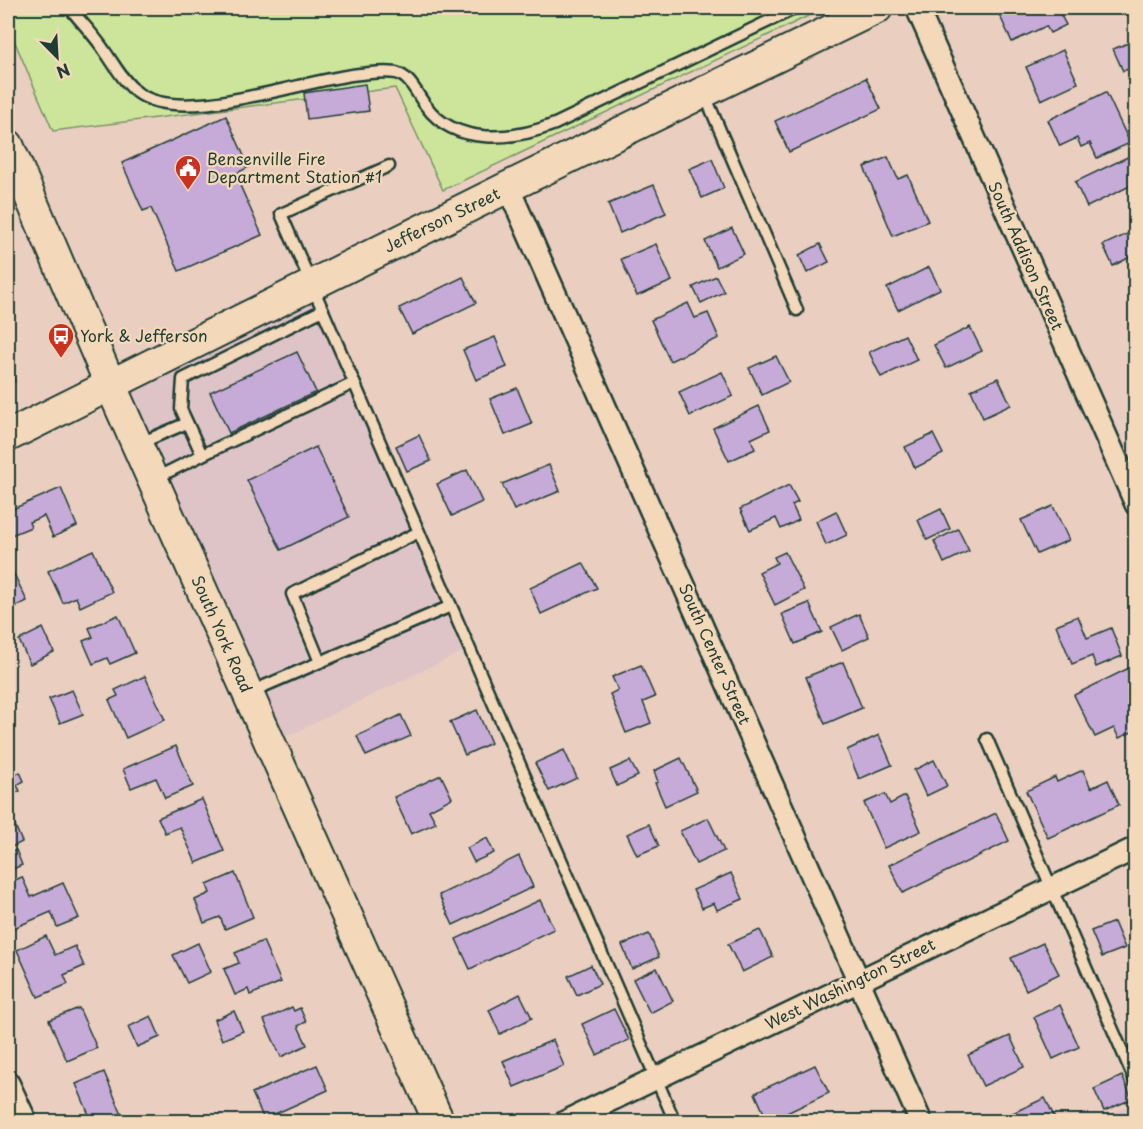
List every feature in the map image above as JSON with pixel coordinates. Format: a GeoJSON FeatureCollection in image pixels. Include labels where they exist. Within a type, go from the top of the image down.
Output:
{"type":"FeatureCollection","features":[{"type":"Feature","properties":{"kind":"main road","name":"Jefferson Street"},"geometry":{"type":"LineString","coordinates":[[8,436],[110,384],[177,366],[317,297],[508,187],[877,8]]}},
{"type":"Feature","properties":{"kind":"main road","name":"South York Road"},"geometry":{"type":"LineString","coordinates":[[8,145],[110,384],[439,1122]]}},
{"type":"Feature","properties":{"kind":"street","name":"South Addison Street"},"geometry":{"type":"LineString","coordinates":[[916,8],[1136,504]]}},
{"type":"Feature","properties":{"kind":"street","name":"South Center Street"},"geometry":{"type":"LineString","coordinates":[[508,187],[921,1122]]}},
{"type":"Feature","properties":{"kind":"street","name":"West Washington Street"},"geometry":{"type":"LineString","coordinates":[[565,1122],[1136,848]]}},
{"type":"Feature","properties":{"kind":"street"},"geometry":{"type":"LineString","coordinates":[[8,1083],[26,1122]]}},
{"type":"Feature","properties":{"kind":"lane"},"geometry":{"type":"LineString","coordinates":[[70,8],[132,89],[152,100],[172,105],[207,103],[344,76],[394,73],[405,77],[429,111],[451,128],[476,135],[499,137],[523,135],[555,124],[796,8]]}},
{"type":"Feature","properties":{"kind":"lane"},"geometry":{"type":"LineString","coordinates":[[704,93],[797,310]]}},
{"type":"Feature","properties":{"kind":"lane"},"geometry":{"type":"LineString","coordinates":[[389,166],[281,214],[675,1122]]}},
{"type":"Feature","properties":{"kind":"lane"},"geometry":{"type":"LineString","coordinates":[[177,366],[181,409],[202,455]]}},
{"type":"Feature","properties":{"kind":"lane"},"geometry":{"type":"LineString","coordinates":[[154,479],[354,383]]}},
{"type":"Feature","properties":{"kind":"lane"},"geometry":{"type":"LineString","coordinates":[[138,444],[187,423]]}},
{"type":"Feature","properties":{"kind":"lane"},"geometry":{"type":"LineString","coordinates":[[320,662],[292,594],[419,532]]}},
{"type":"Feature","properties":{"kind":"lane"},"geometry":{"type":"LineString","coordinates":[[248,693],[451,606]]}},
{"type":"Feature","properties":{"kind":"lane"},"geometry":{"type":"LineString","coordinates":[[987,739],[1136,1083]]}},
{"type":"Feature","properties":{"kind":"shaded area"},"geometry":{"type":"Polygon","coordinates":[[[310,294],[464,651],[275,742],[119,389],[310,294]]]}},
{"type":"Feature","properties":{"kind":"shaded area"},"geometry":{"type":"Polygon","coordinates":[[[1135,1103],[1135,1121],[1095,1121],[1135,1103]]]}},
{"type":"Feature","properties":{"kind":"green space"},"geometry":{"type":"Polygon","coordinates":[[[8,8],[825,8],[443,190],[395,88],[53,131],[8,26],[8,8]]]}},
{"type":"Feature","properties":{"kind":"building"},"geometry":{"type":"Polygon","coordinates":[[[1013,8],[1057,8],[1066,25],[1050,33],[1046,26],[1012,42],[999,14],[1013,8]]]}},
{"type":"Feature","properties":{"kind":"building"},"geometry":{"type":"Polygon","coordinates":[[[1136,40],[1136,66],[1123,71],[1113,49],[1136,40]]]}},
{"type":"Feature","properties":{"kind":"building"},"geometry":{"type":"Polygon","coordinates":[[[1063,50],[1078,83],[1041,100],[1026,67],[1063,50]]]}},
{"type":"Feature","properties":{"kind":"building"},"geometry":{"type":"Polygon","coordinates":[[[866,78],[881,109],[789,152],[775,121],[866,78]]]}},
{"type":"Feature","properties":{"kind":"building"},"geometry":{"type":"Polygon","coordinates":[[[365,84],[369,111],[307,119],[304,93],[365,84]]]}},
{"type":"Feature","properties":{"kind":"building"},"geometry":{"type":"Polygon","coordinates":[[[1106,92],[1130,143],[1097,158],[1090,143],[1081,147],[1077,138],[1060,146],[1048,120],[1106,92]]]}},
{"type":"Feature","properties":{"kind":"building","name":"Bensenville Fire Department Station #1"},"geometry":{"type":"Polygon","coordinates":[[[226,116],[249,167],[235,174],[262,235],[179,271],[151,208],[143,211],[122,163],[226,116]]]}},
{"type":"Feature","properties":{"kind":"building"},"geometry":{"type":"Polygon","coordinates":[[[1136,153],[1136,183],[1087,207],[1075,182],[1136,153]]]}},
{"type":"Feature","properties":{"kind":"building"},"geometry":{"type":"Polygon","coordinates":[[[888,157],[898,179],[908,175],[928,221],[893,236],[864,167],[888,157]]]}},
{"type":"Feature","properties":{"kind":"building"},"geometry":{"type":"Polygon","coordinates":[[[712,159],[724,188],[702,198],[689,169],[712,159]]]}},
{"type":"Feature","properties":{"kind":"building"},"geometry":{"type":"Polygon","coordinates":[[[654,185],[666,213],[620,233],[608,204],[654,185]]]}},
{"type":"Feature","properties":{"kind":"building"},"geometry":{"type":"Polygon","coordinates":[[[732,228],[744,254],[717,267],[705,241],[732,228]]]}},
{"type":"Feature","properties":{"kind":"building"},"geometry":{"type":"Polygon","coordinates":[[[1136,230],[1136,268],[1130,257],[1113,266],[1103,245],[1136,230]]]}},
{"type":"Feature","properties":{"kind":"building"},"geometry":{"type":"Polygon","coordinates":[[[656,244],[672,281],[637,296],[621,259],[656,244]]]}},
{"type":"Feature","properties":{"kind":"building"},"geometry":{"type":"Polygon","coordinates":[[[820,244],[829,262],[807,273],[799,255],[820,244]]]}},
{"type":"Feature","properties":{"kind":"building"},"geometry":{"type":"Polygon","coordinates":[[[929,267],[940,289],[898,310],[887,288],[929,267]]]}},
{"type":"Feature","properties":{"kind":"building"},"geometry":{"type":"Polygon","coordinates":[[[716,276],[724,292],[701,303],[693,287],[716,276]]]}},
{"type":"Feature","properties":{"kind":"building"},"geometry":{"type":"Polygon","coordinates":[[[463,277],[476,303],[412,334],[399,308],[463,277]]]}},
{"type":"Feature","properties":{"kind":"building"},"geometry":{"type":"Polygon","coordinates":[[[688,303],[695,318],[708,313],[719,338],[670,361],[651,320],[688,303]]]}},
{"type":"Feature","properties":{"kind":"building"},"geometry":{"type":"Polygon","coordinates":[[[970,327],[982,351],[946,368],[934,345],[970,327]]]}},
{"type":"Feature","properties":{"kind":"building"},"geometry":{"type":"Polygon","coordinates":[[[905,335],[917,360],[881,377],[869,352],[905,335]]]}},
{"type":"Feature","properties":{"kind":"building"},"geometry":{"type":"Polygon","coordinates":[[[495,337],[507,367],[476,380],[463,350],[495,337]]]}},
{"type":"Feature","properties":{"kind":"building"},"geometry":{"type":"Polygon","coordinates":[[[297,352],[316,392],[229,433],[210,392],[297,352]]]}},
{"type":"Feature","properties":{"kind":"building"},"geometry":{"type":"Polygon","coordinates":[[[776,356],[789,382],[762,395],[749,368],[776,356]]]}},
{"type":"Feature","properties":{"kind":"building"},"geometry":{"type":"Polygon","coordinates":[[[8,365],[15,381],[8,385],[8,365]]]}},
{"type":"Feature","properties":{"kind":"building"},"geometry":{"type":"Polygon","coordinates":[[[722,372],[733,396],[690,416],[679,392],[722,372]]]}},
{"type":"Feature","properties":{"kind":"building"},"geometry":{"type":"Polygon","coordinates":[[[998,378],[1011,405],[983,418],[971,390],[998,378]]]}},
{"type":"Feature","properties":{"kind":"building"},"geometry":{"type":"Polygon","coordinates":[[[517,388],[532,424],[505,435],[490,399],[517,388]]]}},
{"type":"Feature","properties":{"kind":"building"},"geometry":{"type":"Polygon","coordinates":[[[759,406],[770,430],[751,439],[755,449],[729,461],[713,428],[759,406]]]}},
{"type":"Feature","properties":{"kind":"building"},"geometry":{"type":"Polygon","coordinates":[[[933,434],[943,454],[915,468],[905,447],[933,434]]]}},
{"type":"Feature","properties":{"kind":"building"},"geometry":{"type":"Polygon","coordinates":[[[419,435],[431,461],[407,471],[396,446],[419,435]]]}},
{"type":"Feature","properties":{"kind":"building"},"geometry":{"type":"Polygon","coordinates":[[[316,447],[349,517],[281,550],[247,480],[316,447]]]}},
{"type":"Feature","properties":{"kind":"building"},"geometry":{"type":"Polygon","coordinates":[[[549,465],[560,491],[514,510],[502,484],[549,465]]]}},
{"type":"Feature","properties":{"kind":"building"},"geometry":{"type":"Polygon","coordinates":[[[467,470],[482,502],[452,516],[437,484],[467,470]]]}},
{"type":"Feature","properties":{"kind":"building"},"geometry":{"type":"Polygon","coordinates":[[[789,485],[798,502],[792,505],[799,520],[781,529],[776,518],[750,530],[740,509],[789,485]]]}},
{"type":"Feature","properties":{"kind":"building"},"geometry":{"type":"Polygon","coordinates":[[[61,488],[77,526],[53,537],[44,516],[29,522],[31,527],[9,536],[8,511],[61,488]]]}},
{"type":"Feature","properties":{"kind":"building"},"geometry":{"type":"Polygon","coordinates":[[[1053,506],[1069,540],[1037,554],[1021,520],[1053,506]]]}},
{"type":"Feature","properties":{"kind":"building"},"geometry":{"type":"Polygon","coordinates":[[[941,509],[950,529],[927,540],[918,520],[941,509]]]}},
{"type":"Feature","properties":{"kind":"building"},"geometry":{"type":"Polygon","coordinates":[[[836,511],[847,535],[826,545],[816,521],[836,511]]]}},
{"type":"Feature","properties":{"kind":"building"},"geometry":{"type":"Polygon","coordinates":[[[958,529],[969,551],[944,563],[934,541],[958,529]]]}},
{"type":"Feature","properties":{"kind":"building"},"geometry":{"type":"Polygon","coordinates":[[[93,550],[112,592],[80,607],[76,597],[63,603],[48,571],[93,550]]]}},
{"type":"Feature","properties":{"kind":"building"},"geometry":{"type":"Polygon","coordinates":[[[785,552],[804,590],[775,605],[759,572],[777,563],[774,557],[785,552]]]}},
{"type":"Feature","properties":{"kind":"building"},"geometry":{"type":"Polygon","coordinates":[[[583,563],[597,588],[541,614],[530,588],[583,563]]]}},
{"type":"Feature","properties":{"kind":"building"},"geometry":{"type":"Polygon","coordinates":[[[11,568],[27,601],[8,611],[8,569],[11,568]]]}},
{"type":"Feature","properties":{"kind":"building"},"geometry":{"type":"Polygon","coordinates":[[[809,603],[822,632],[795,644],[782,614],[809,603]]]}},
{"type":"Feature","properties":{"kind":"building"},"geometry":{"type":"Polygon","coordinates":[[[859,614],[869,637],[842,650],[831,627],[859,614]]]}},
{"type":"Feature","properties":{"kind":"building"},"geometry":{"type":"Polygon","coordinates":[[[118,615],[135,653],[110,664],[107,658],[93,664],[83,641],[93,637],[89,628],[118,615]]]}},
{"type":"Feature","properties":{"kind":"building"},"geometry":{"type":"Polygon","coordinates":[[[1078,616],[1087,638],[1111,628],[1122,656],[1096,667],[1092,656],[1072,664],[1056,625],[1078,616]]]}},
{"type":"Feature","properties":{"kind":"building"},"geometry":{"type":"Polygon","coordinates":[[[43,628],[54,652],[30,664],[19,640],[43,628]]]}},
{"type":"Feature","properties":{"kind":"building"},"geometry":{"type":"Polygon","coordinates":[[[843,662],[862,708],[825,724],[806,677],[843,662]]]}},
{"type":"Feature","properties":{"kind":"building"},"geometry":{"type":"Polygon","coordinates":[[[641,665],[655,697],[643,702],[651,723],[626,733],[610,694],[618,690],[612,677],[641,665]]]}},
{"type":"Feature","properties":{"kind":"building"},"geometry":{"type":"Polygon","coordinates":[[[1129,668],[1136,682],[1136,730],[1119,738],[1114,728],[1095,737],[1074,695],[1129,668]]]}},
{"type":"Feature","properties":{"kind":"building"},"geometry":{"type":"Polygon","coordinates":[[[145,676],[165,720],[126,738],[109,700],[118,696],[115,690],[145,676]]]}},
{"type":"Feature","properties":{"kind":"building"},"geometry":{"type":"Polygon","coordinates":[[[72,690],[83,714],[60,723],[49,699],[72,690]]]}},
{"type":"Feature","properties":{"kind":"building"},"geometry":{"type":"Polygon","coordinates":[[[477,710],[491,743],[465,755],[450,722],[477,710]]]}},
{"type":"Feature","properties":{"kind":"building"},"geometry":{"type":"Polygon","coordinates":[[[401,715],[411,736],[366,756],[357,736],[401,715]]]}},
{"type":"Feature","properties":{"kind":"building"},"geometry":{"type":"Polygon","coordinates":[[[879,735],[892,765],[859,779],[847,750],[879,735]]]}},
{"type":"Feature","properties":{"kind":"building"},"geometry":{"type":"Polygon","coordinates":[[[176,746],[193,786],[165,798],[156,778],[131,788],[123,769],[176,746]]]}},
{"type":"Feature","properties":{"kind":"building"},"geometry":{"type":"Polygon","coordinates":[[[564,750],[577,778],[549,791],[535,763],[564,750]]]}},
{"type":"Feature","properties":{"kind":"building"},"geometry":{"type":"Polygon","coordinates":[[[681,758],[697,791],[665,806],[655,783],[658,782],[654,771],[681,758]]]}},
{"type":"Feature","properties":{"kind":"building"},"geometry":{"type":"Polygon","coordinates":[[[934,760],[947,786],[926,796],[914,770],[934,760]]]}},
{"type":"Feature","properties":{"kind":"building"},"geometry":{"type":"Polygon","coordinates":[[[630,761],[638,776],[617,786],[610,770],[630,761]]]}},
{"type":"Feature","properties":{"kind":"building"},"geometry":{"type":"Polygon","coordinates":[[[13,770],[15,775],[20,772],[24,781],[17,785],[20,791],[8,797],[8,773],[13,770]]]}},
{"type":"Feature","properties":{"kind":"building"},"geometry":{"type":"Polygon","coordinates":[[[1083,770],[1091,788],[1108,780],[1119,805],[1048,838],[1026,791],[1055,777],[1057,782],[1083,770]]]}},
{"type":"Feature","properties":{"kind":"building"},"geometry":{"type":"Polygon","coordinates":[[[441,775],[452,798],[429,810],[436,823],[411,834],[394,797],[441,775]]]}},
{"type":"Feature","properties":{"kind":"building"},"geometry":{"type":"Polygon","coordinates":[[[885,794],[890,804],[905,796],[921,831],[884,848],[864,803],[885,794]]]}},
{"type":"Feature","properties":{"kind":"building"},"geometry":{"type":"Polygon","coordinates":[[[202,799],[224,851],[196,863],[180,827],[165,833],[158,818],[202,799]]]}},
{"type":"Feature","properties":{"kind":"building"},"geometry":{"type":"Polygon","coordinates":[[[8,809],[22,842],[8,849],[8,809]]]}},
{"type":"Feature","properties":{"kind":"building"},"geometry":{"type":"Polygon","coordinates":[[[996,813],[1009,841],[903,893],[889,865],[996,813]]]}},
{"type":"Feature","properties":{"kind":"building"},"geometry":{"type":"Polygon","coordinates":[[[708,818],[724,851],[696,864],[680,831],[708,818]]]}},
{"type":"Feature","properties":{"kind":"building"},"geometry":{"type":"Polygon","coordinates":[[[649,824],[659,846],[637,855],[627,834],[649,824]]]}},
{"type":"Feature","properties":{"kind":"building"},"geometry":{"type":"Polygon","coordinates":[[[487,838],[494,853],[474,862],[467,848],[487,838]]]}},
{"type":"Feature","properties":{"kind":"building"},"geometry":{"type":"Polygon","coordinates":[[[8,850],[9,853],[16,850],[22,865],[8,871],[8,850]]]}},
{"type":"Feature","properties":{"kind":"building"},"geometry":{"type":"Polygon","coordinates":[[[519,856],[533,887],[453,925],[439,895],[519,856]]]}},
{"type":"Feature","properties":{"kind":"building"},"geometry":{"type":"Polygon","coordinates":[[[235,873],[253,917],[225,929],[220,917],[204,923],[195,900],[210,893],[207,885],[235,873]]]}},
{"type":"Feature","properties":{"kind":"building"},"geometry":{"type":"Polygon","coordinates":[[[731,873],[743,899],[717,910],[714,903],[702,908],[693,890],[731,873]]]}},
{"type":"Feature","properties":{"kind":"building"},"geometry":{"type":"Polygon","coordinates":[[[22,877],[31,897],[63,883],[79,918],[57,927],[51,912],[9,930],[8,883],[22,877]]]}},
{"type":"Feature","properties":{"kind":"building"},"geometry":{"type":"Polygon","coordinates":[[[540,900],[554,929],[470,969],[456,939],[540,900]]]}},
{"type":"Feature","properties":{"kind":"building"},"geometry":{"type":"Polygon","coordinates":[[[1114,922],[1125,948],[1102,957],[1091,931],[1114,922]]]}},
{"type":"Feature","properties":{"kind":"building"},"geometry":{"type":"Polygon","coordinates":[[[760,930],[773,957],[742,972],[728,944],[760,930]]]}},
{"type":"Feature","properties":{"kind":"building"},"geometry":{"type":"Polygon","coordinates":[[[649,934],[659,957],[632,969],[622,945],[649,934]]]}},
{"type":"Feature","properties":{"kind":"building"},"geometry":{"type":"Polygon","coordinates":[[[46,936],[55,955],[75,946],[84,966],[64,975],[68,984],[38,997],[17,950],[46,936]]]}},
{"type":"Feature","properties":{"kind":"building"},"geometry":{"type":"Polygon","coordinates":[[[263,941],[281,982],[250,995],[248,989],[235,995],[224,969],[239,963],[235,953],[263,941]]]}},
{"type":"Feature","properties":{"kind":"building"},"geometry":{"type":"Polygon","coordinates":[[[198,943],[211,972],[187,983],[173,955],[198,943]]]}},
{"type":"Feature","properties":{"kind":"building"},"geometry":{"type":"Polygon","coordinates":[[[1043,943],[1059,974],[1026,990],[1011,958],[1043,943]]]}},
{"type":"Feature","properties":{"kind":"building"},"geometry":{"type":"Polygon","coordinates":[[[591,965],[600,984],[577,995],[568,976],[591,965]]]}},
{"type":"Feature","properties":{"kind":"building"},"geometry":{"type":"Polygon","coordinates":[[[657,968],[673,1001],[650,1013],[633,979],[657,968]]]}},
{"type":"Feature","properties":{"kind":"building"},"geometry":{"type":"Polygon","coordinates":[[[520,994],[532,1018],[500,1034],[489,1010],[520,994]]]}},
{"type":"Feature","properties":{"kind":"building"},"geometry":{"type":"Polygon","coordinates":[[[1060,1005],[1079,1047],[1053,1059],[1034,1017],[1060,1005]]]}},
{"type":"Feature","properties":{"kind":"building"},"geometry":{"type":"Polygon","coordinates":[[[292,1007],[294,1011],[300,1008],[306,1022],[298,1026],[307,1045],[281,1057],[264,1020],[292,1007]]]}},
{"type":"Feature","properties":{"kind":"building"},"geometry":{"type":"Polygon","coordinates":[[[79,1008],[97,1048],[67,1061],[49,1020],[79,1008]]]}},
{"type":"Feature","properties":{"kind":"building"},"geometry":{"type":"Polygon","coordinates":[[[614,1009],[629,1040],[597,1055],[582,1024],[614,1009]]]}},
{"type":"Feature","properties":{"kind":"building"},"geometry":{"type":"Polygon","coordinates":[[[234,1011],[243,1031],[222,1040],[214,1020],[234,1011]]]}},
{"type":"Feature","properties":{"kind":"building"},"geometry":{"type":"Polygon","coordinates":[[[151,1016],[160,1037],[137,1047],[128,1027],[151,1016]]]}},
{"type":"Feature","properties":{"kind":"building"},"geometry":{"type":"Polygon","coordinates":[[[1010,1036],[1024,1067],[983,1086],[968,1055],[1010,1036]]]}},
{"type":"Feature","properties":{"kind":"building"},"geometry":{"type":"Polygon","coordinates":[[[553,1040],[564,1066],[514,1087],[503,1061],[553,1040]]]}},
{"type":"Feature","properties":{"kind":"building"},"geometry":{"type":"Polygon","coordinates":[[[317,1065],[328,1090],[264,1119],[252,1093],[317,1065]]]}},
{"type":"Feature","properties":{"kind":"building"},"geometry":{"type":"Polygon","coordinates":[[[815,1065],[829,1093],[768,1122],[755,1093],[815,1065]]]}},
{"type":"Feature","properties":{"kind":"building"},"geometry":{"type":"Polygon","coordinates":[[[104,1072],[125,1122],[92,1122],[76,1084],[104,1072]]]}},
{"type":"Feature","properties":{"kind":"building"},"geometry":{"type":"Polygon","coordinates":[[[1122,1076],[1132,1099],[1104,1111],[1094,1089],[1122,1076]]]}},
{"type":"Feature","properties":{"kind":"building"},"geometry":{"type":"Polygon","coordinates":[[[1045,1098],[1057,1122],[1006,1122],[1004,1117],[1045,1098]]]}},
{"type":"Feature","properties":{"kind":"place","name":"Bensenville Fire Department Station #1"},"geometry":{"type":"Point","coordinates":[188,191]}},
{"type":"Feature","properties":{"kind":"place","name":"York & Jefferson"},"geometry":{"type":"Point","coordinates":[61,359]}}]}
